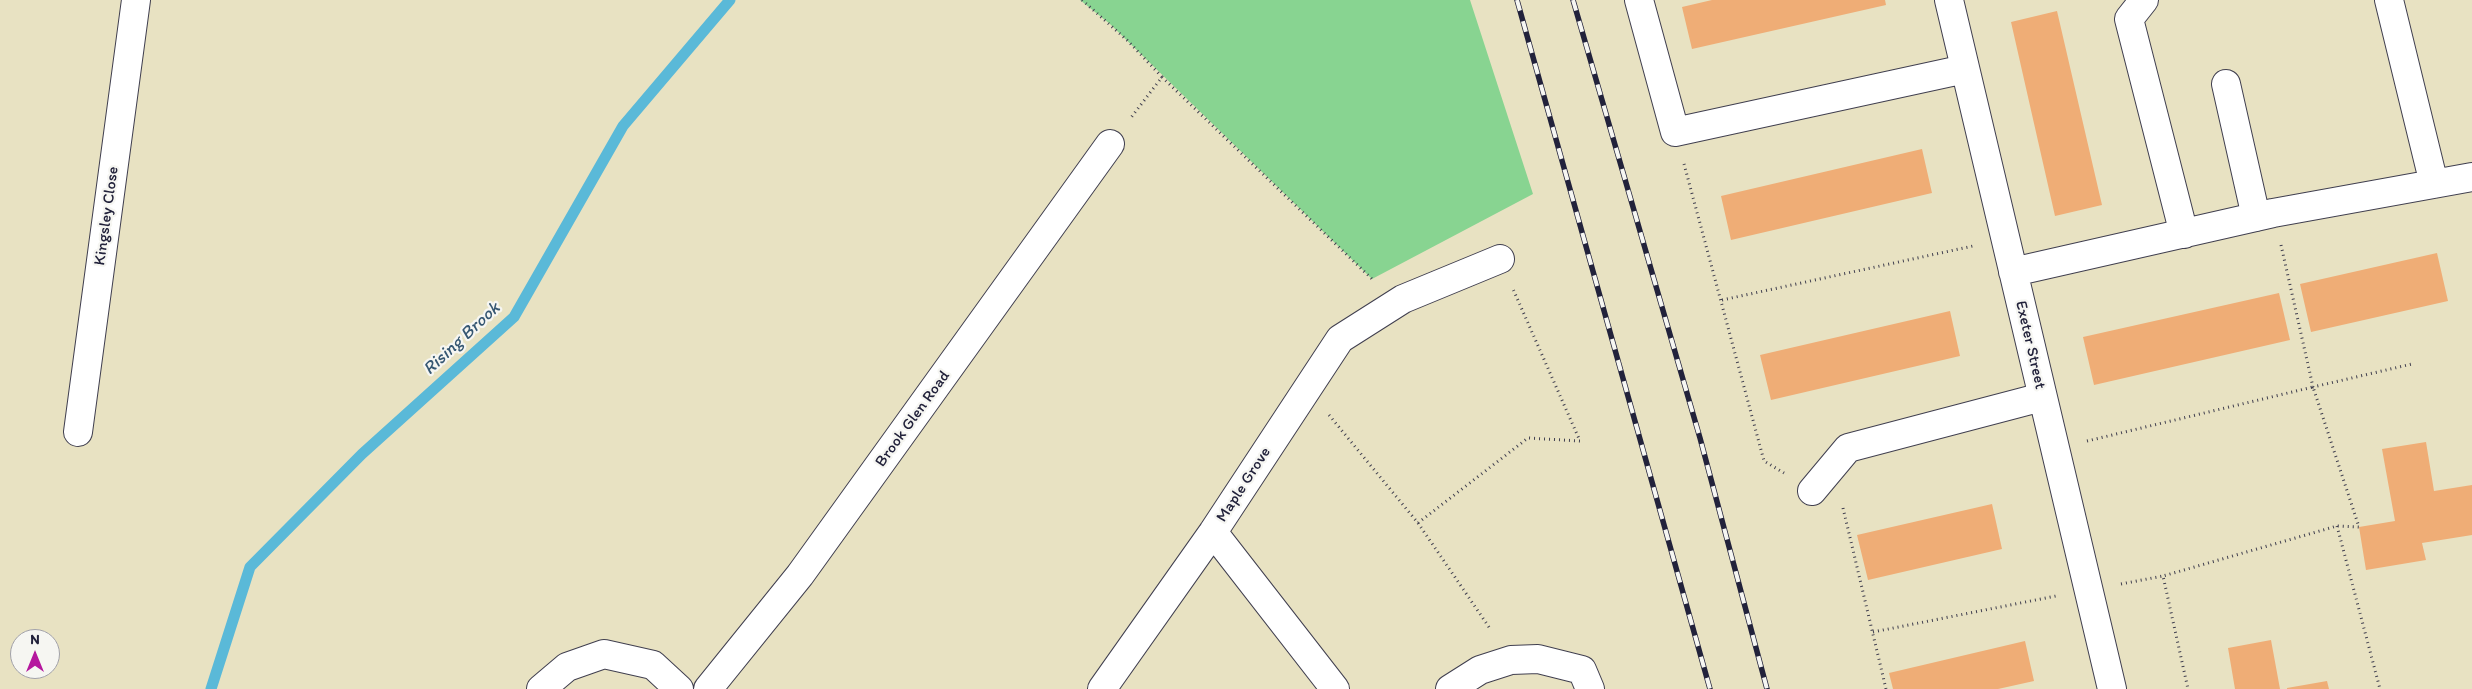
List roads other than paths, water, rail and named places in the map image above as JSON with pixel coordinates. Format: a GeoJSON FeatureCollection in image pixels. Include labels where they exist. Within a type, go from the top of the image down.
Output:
{"type":"FeatureCollection","features":[{"type":"Feature","properties":{"kind":"street","name":"Kingsley Close"},"geometry":{"type":"LineString","coordinates":[[78,432],[136,0]]}},
{"type":"Feature","properties":{"kind":"street"},"geometry":{"type":"LineString","coordinates":[[1639,0],[1675,132],[1965,69]]}},
{"type":"Feature","properties":{"kind":"street","name":"Exeter Street"},"geometry":{"type":"LineString","coordinates":[[1948,0],[2112,689]]}},
{"type":"Feature","properties":{"kind":"street"},"geometry":{"type":"LineString","coordinates":[[2144,0],[2129,19],[2184,234]]}},
{"type":"Feature","properties":{"kind":"street"},"geometry":{"type":"LineString","coordinates":[[2389,0],[2434,184]]}},
{"type":"Feature","properties":{"kind":"street"},"geometry":{"type":"LineString","coordinates":[[2226,84],[2265,215]]}},
{"type":"Feature","properties":{"kind":"street","name":"Brook Glen Road"},"geometry":{"type":"LineString","coordinates":[[708,689],[800,575],[1110,144]]}},
{"type":"Feature","properties":{"kind":"street"},"geometry":{"type":"LineString","coordinates":[[2013,272],[2265,215],[2472,176]]}},
{"type":"Feature","properties":{"kind":"street","name":"Maple Grove"},"geometry":{"type":"LineString","coordinates":[[1102,689],[1213,532],[1340,339],[1403,299],[1500,259]]}},
{"type":"Feature","properties":{"kind":"street"},"geometry":{"type":"LineString","coordinates":[[1812,491],[1848,448],[2042,397]]}},
{"type":"Feature","properties":{"kind":"street"},"geometry":{"type":"LineString","coordinates":[[1213,532],[1335,689]]}},
{"type":"Feature","properties":{"kind":"street"},"geometry":{"type":"LineString","coordinates":[[541,689],[567,667],[604,654],[653,665],[679,689]]}},
{"type":"Feature","properties":{"kind":"street"},"geometry":{"type":"LineString","coordinates":[[1450,689],[1480,670],[1512,660],[1538,659],[1582,670],[1590,689]]}},
{"type":"Feature","properties":{"kind":"waterway","name":"Rising Brook"},"geometry":{"type":"LineString","coordinates":[[211,689],[250,567],[362,454],[514,317],[623,126],[730,0]]}},
{"type":"Feature","properties":{"kind":"railway"},"geometry":{"type":"LineString","coordinates":[[1517,0],[1710,689]]}},
{"type":"Feature","properties":{"kind":"railway"},"geometry":{"type":"LineString","coordinates":[[1573,0],[1700,438],[1767,689]]}}]}
